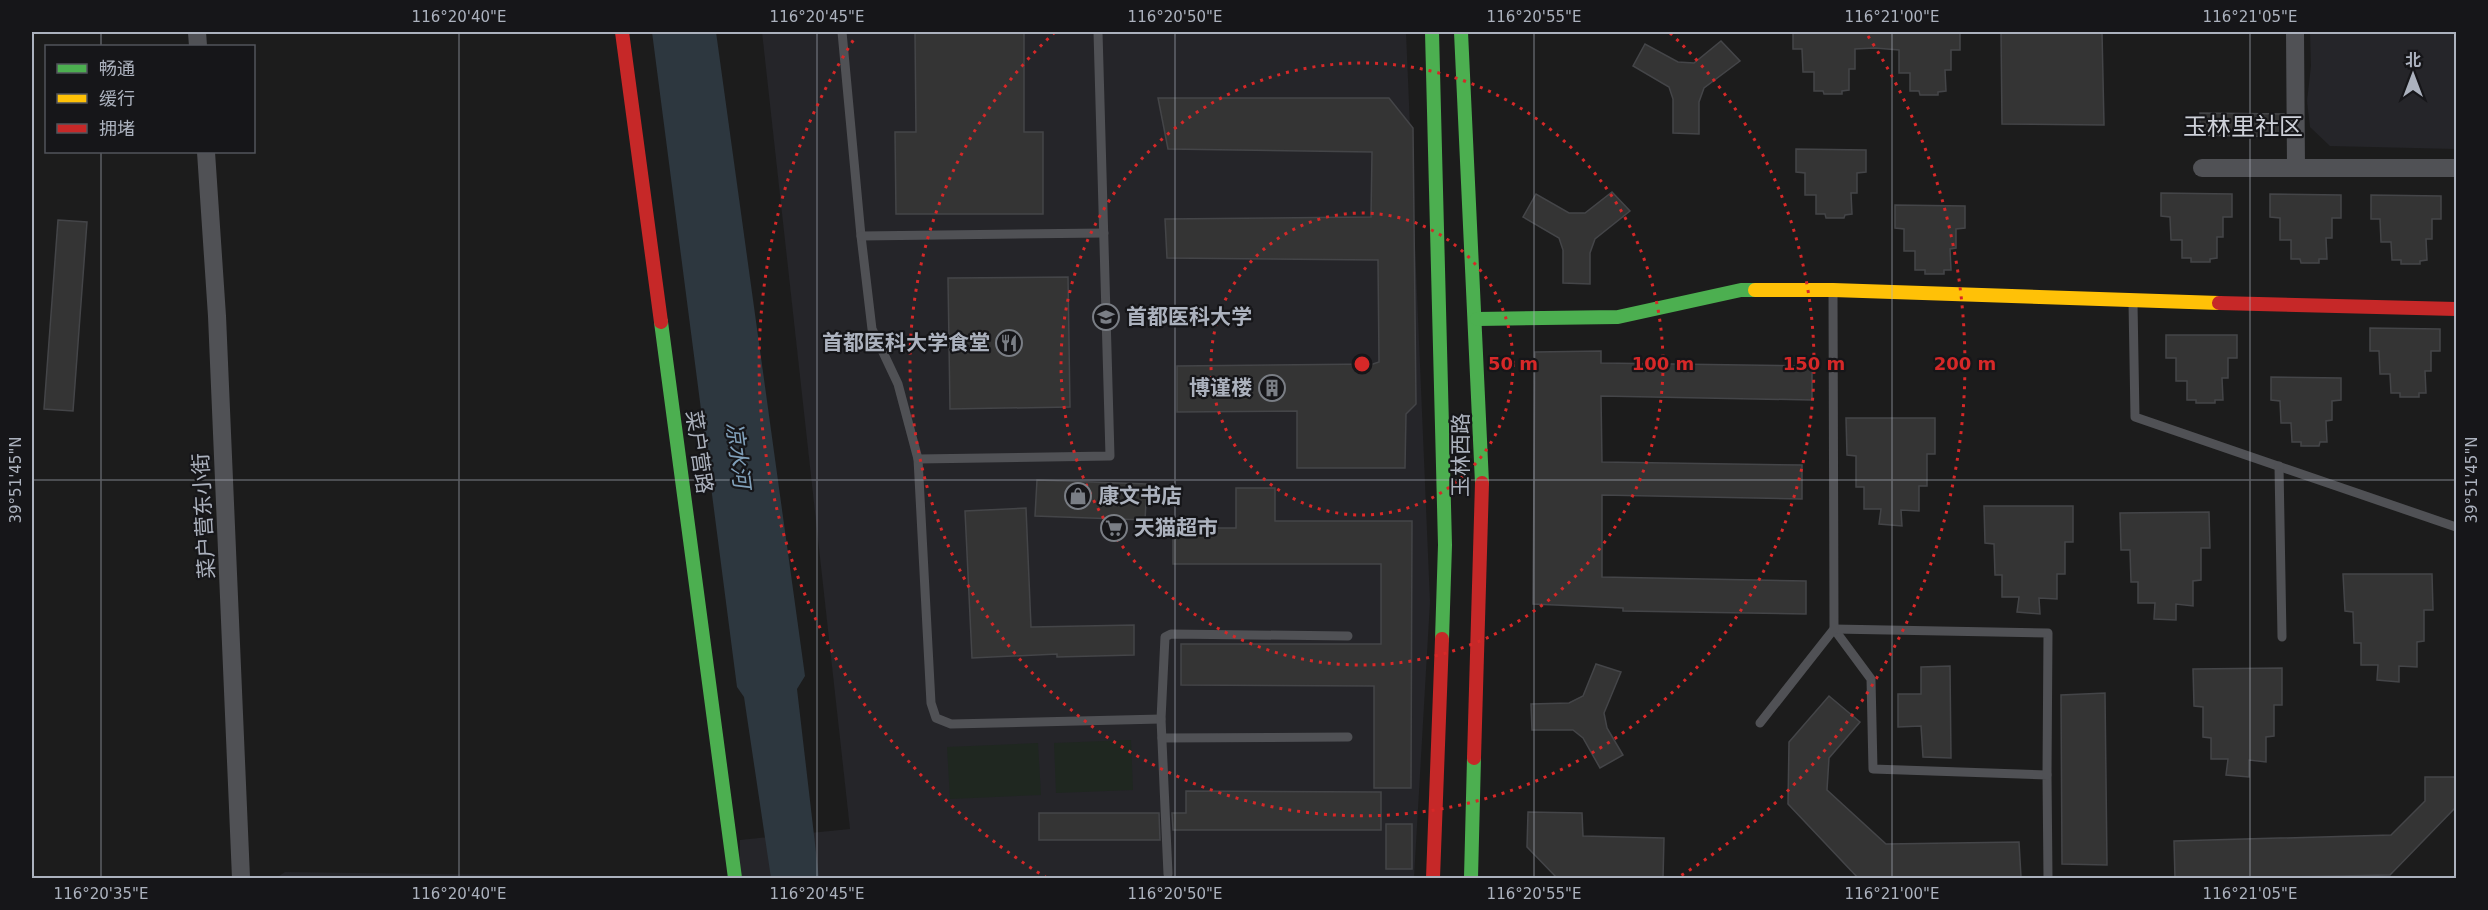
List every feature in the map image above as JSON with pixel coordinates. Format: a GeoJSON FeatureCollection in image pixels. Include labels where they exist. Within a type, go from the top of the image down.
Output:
{"type":"FeatureCollection","features":[{"type":"Feature","properties":{"kind":"street","name":"菜户营路"},"geometry":{"type":"LineString","coordinates":[[622,32],[735,879]]}},
{"type":"Feature","properties":{"kind":"street","name":"玉林西路"},"geometry":{"type":"LineString","coordinates":[[1432,32],[1445,545],[1433,879]]}},
{"type":"Feature","properties":{"kind":"street","name":"玉林西路"},"geometry":{"type":"LineString","coordinates":[[1461,32],[1483,464],[1471,879]]}},
{"type":"Feature","properties":{"kind":"street"},"geometry":{"type":"LineString","coordinates":[[2295,32],[2296,168]]}},
{"type":"Feature","properties":{"kind":"street","name":"菜户营东小街"},"geometry":{"type":"LineString","coordinates":[[206,153],[217,316],[241,879]]}},
{"type":"Feature","properties":{"kind":"street"},"geometry":{"type":"LineString","coordinates":[[2202,168],[2457,168]]}},
{"type":"Feature","properties":{"kind":"street"},"geometry":{"type":"LineString","coordinates":[[1477,319],[1618,317],[1741,290],[1833,290],[1921,295],[2457,309]]}},
{"type":"Feature","properties":{"kind":"lane"},"geometry":{"type":"LineString","coordinates":[[842,32],[872,329],[898,384],[918,459],[931,703],[936,718],[951,724],[1161,719]]}},
{"type":"Feature","properties":{"kind":"lane"},"geometry":{"type":"LineString","coordinates":[[918,459],[1110,456],[1098,32]]}},
{"type":"Feature","properties":{"kind":"lane"},"geometry":{"type":"LineString","coordinates":[[861,236],[1104,233]]}},
{"type":"Feature","properties":{"kind":"lane"},"geometry":{"type":"LineString","coordinates":[[1833,290],[1834,629],[1871,679],[1873,769],[2047,775]]}},
{"type":"Feature","properties":{"kind":"lane"},"geometry":{"type":"LineString","coordinates":[[2133,301],[2135,417],[2457,527]]}},
{"type":"Feature","properties":{"kind":"lane"},"geometry":{"type":"LineString","coordinates":[[2279,466],[2282,638]]}},
{"type":"Feature","properties":{"kind":"lane"},"geometry":{"type":"LineString","coordinates":[[1760,723],[1834,629]]}},
{"type":"Feature","properties":{"kind":"lane"},"geometry":{"type":"LineString","coordinates":[[1834,629],[2048,633],[2048,879]]}},
{"type":"Feature","properties":{"kind":"lane"},"geometry":{"type":"LineString","coordinates":[[1168,874],[1161,719],[1165,637],[1171,634],[1348,636]]}},
{"type":"Feature","properties":{"kind":"lane"},"geometry":{"type":"LineString","coordinates":[[1162,738],[1348,737]]}},
{"type":"Feature","properties":{"kind":"shaded area","name":"首都医科大学"},"geometry":{"type":"Polygon","coordinates":[[[762,32],[1406,32],[1430,602],[1414,878],[739,878],[740,840],[850,829],[762,32]]]}},
{"type":"Feature","properties":{"kind":"shaded area"},"geometry":{"type":"Polygon","coordinates":[[[2310,32],[2456,32],[2456,149],[2330,146],[2310,127],[2307,101],[2311,66],[2310,32]]]}},
{"type":"Feature","properties":{"kind":"shaded area"},"geometry":{"type":"Polygon","coordinates":[[[1131,740],[1133,790],[1056,793],[1054,743],[1131,740]]]}},
{"type":"Feature","properties":{"kind":"shaded area"},"geometry":{"type":"Polygon","coordinates":[[[1038,743],[1041,795],[950,799],[947,747],[1038,743]]]}},
{"type":"Feature","properties":{"kind":"shaded area"},"geometry":{"type":"Polygon","coordinates":[[[285,872],[729,878],[276,878],[285,872]]]}},
{"type":"Feature","properties":{"kind":"water","name":"凉水河"},"geometry":{"type":"Polygon","coordinates":[[[652,32],[716,32],[805,676],[797,689],[819,878],[771,878],[744,697],[737,687],[652,32]]]}},
{"type":"Feature","properties":{"kind":"building"},"geometry":{"type":"Polygon","coordinates":[[[915,32],[1024,32],[1024,132],[1043,132],[1043,214],[896,214],[895,132],[916,132],[915,32]]]}},
{"type":"Feature","properties":{"kind":"building"},"geometry":{"type":"Polygon","coordinates":[[[1793,32],[1960,32],[1960,50],[1951,50],[1951,70],[1945,70],[1946,91],[1938,92],[1938,95],[1920,95],[1919,91],[1910,91],[1910,73],[1899,73],[1899,50],[1875,48],[1855,49],[1855,69],[1849,69],[1849,90],[1842,91],[1842,94],[1824,94],[1823,91],[1814,91],[1814,72],[1803,72],[1802,49],[1793,49],[1793,32]]]}},
{"type":"Feature","properties":{"kind":"building"},"geometry":{"type":"Polygon","coordinates":[[[2001,32],[2102,32],[2104,125],[2002,124],[2001,32]]]}},
{"type":"Feature","properties":{"kind":"building"},"geometry":{"type":"Polygon","coordinates":[[[1721,41],[1740,61],[1704,88],[1699,102],[1699,134],[1673,133],[1673,99],[1669,87],[1633,66],[1645,44],[1678,62],[1694,63],[1721,41]]]}},
{"type":"Feature","properties":{"kind":"building"},"geometry":{"type":"Polygon","coordinates":[[[1158,98],[1389,98],[1413,128],[1416,404],[1406,414],[1405,468],[1297,468],[1297,411],[1177,412],[1177,366],[1373,364],[1379,362],[1378,260],[1167,258],[1165,219],[1371,217],[1372,152],[1168,149],[1158,98]]]}},
{"type":"Feature","properties":{"kind":"building"},"geometry":{"type":"Polygon","coordinates":[[[2200,113],[2284,114],[2284,137],[2200,135],[2200,113]]]}},
{"type":"Feature","properties":{"kind":"building"},"geometry":{"type":"Polygon","coordinates":[[[1796,149],[1866,150],[1866,172],[1857,173],[1857,193],[1851,193],[1852,214],[1845,215],[1844,218],[1826,218],[1825,214],[1816,214],[1816,195],[1805,195],[1805,173],[1796,172],[1796,149]]]}},
{"type":"Feature","properties":{"kind":"building"},"geometry":{"type":"Polygon","coordinates":[[[1612,192],[1630,211],[1595,239],[1590,253],[1590,284],[1563,283],[1563,250],[1559,238],[1523,217],[1536,194],[1569,213],[1585,213],[1612,192]]]}},
{"type":"Feature","properties":{"kind":"building"},"geometry":{"type":"Polygon","coordinates":[[[2161,193],[2232,194],[2232,217],[2223,217],[2223,237],[2217,237],[2217,258],[2210,259],[2210,262],[2191,262],[2191,258],[2182,258],[2182,240],[2171,240],[2170,217],[2161,216],[2161,193]]]}},
{"type":"Feature","properties":{"kind":"building"},"geometry":{"type":"Polygon","coordinates":[[[2270,194],[2341,195],[2341,218],[2332,218],[2332,238],[2326,238],[2327,259],[2319,259],[2319,263],[2301,263],[2300,259],[2291,259],[2291,240],[2280,240],[2280,218],[2270,217],[2270,194]]]}},
{"type":"Feature","properties":{"kind":"building"},"geometry":{"type":"Polygon","coordinates":[[[2371,195],[2441,196],[2441,219],[2432,219],[2432,239],[2426,239],[2427,260],[2420,261],[2420,264],[2401,264],[2401,260],[2392,260],[2391,242],[2381,242],[2380,219],[2371,219],[2371,195]]]}},
{"type":"Feature","properties":{"kind":"building"},"geometry":{"type":"Polygon","coordinates":[[[1895,205],[1965,206],[1965,228],[1956,229],[1956,248],[1950,249],[1951,270],[1944,270],[1944,274],[1925,274],[1925,270],[1915,270],[1915,251],[1904,251],[1904,229],[1895,228],[1895,205]]]}},
{"type":"Feature","properties":{"kind":"building"},"geometry":{"type":"Polygon","coordinates":[[[58,220],[87,222],[73,411],[44,409],[58,220]]]}},
{"type":"Feature","properties":{"kind":"building","name":"首都医科大学食堂"},"geometry":{"type":"Polygon","coordinates":[[[1068,277],[1070,407],[950,409],[948,278],[1068,277]]]}},
{"type":"Feature","properties":{"kind":"building"},"geometry":{"type":"Polygon","coordinates":[[[2370,328],[2440,329],[2440,351],[2431,351],[2431,371],[2425,371],[2426,393],[2419,393],[2419,397],[2400,397],[2400,393],[2391,393],[2390,374],[2380,374],[2379,351],[2370,351],[2370,328]]]}},
{"type":"Feature","properties":{"kind":"building"},"geometry":{"type":"Polygon","coordinates":[[[2166,335],[2237,335],[2237,358],[2228,358],[2228,378],[2222,378],[2223,400],[2215,400],[2215,403],[2196,403],[2196,400],[2187,400],[2187,381],[2176,381],[2176,358],[2166,358],[2166,335]]]}},
{"type":"Feature","properties":{"kind":"building"},"geometry":{"type":"Polygon","coordinates":[[[1601,351],[1601,363],[1812,366],[1812,400],[1601,396],[1602,462],[1802,465],[1802,499],[1602,495],[1602,577],[1806,581],[1806,614],[1623,611],[1623,608],[1533,604],[1535,352],[1601,351]]]}},
{"type":"Feature","properties":{"kind":"building"},"geometry":{"type":"Polygon","coordinates":[[[2271,377],[2341,378],[2341,400],[2332,401],[2332,420],[2326,421],[2327,442],[2320,442],[2319,446],[2301,446],[2301,442],[2292,442],[2291,423],[2281,423],[2280,401],[2271,400],[2271,377]]]}},
{"type":"Feature","properties":{"kind":"building"},"geometry":{"type":"Polygon","coordinates":[[[1846,418],[1935,418],[1935,454],[1927,454],[1927,486],[1919,486],[1919,511],[1901,510],[1902,526],[1879,524],[1881,509],[1864,509],[1864,487],[1856,487],[1856,456],[1847,455],[1846,418]]]}},
{"type":"Feature","properties":{"kind":"building"},"geometry":{"type":"Polygon","coordinates":[[[1037,480],[1147,484],[1145,520],[1035,516],[1037,480]]]}},
{"type":"Feature","properties":{"kind":"building"},"geometry":{"type":"Polygon","coordinates":[[[1236,488],[1275,488],[1275,521],[1412,521],[1411,788],[1374,788],[1374,686],[1181,685],[1181,644],[1381,644],[1381,564],[1173,564],[1173,528],[1236,528],[1236,488]]]}},
{"type":"Feature","properties":{"kind":"building"},"geometry":{"type":"Polygon","coordinates":[[[1984,506],[2073,506],[2073,542],[2065,542],[2065,574],[2057,574],[2057,599],[2039,598],[2040,614],[2017,612],[2019,597],[2002,597],[2002,575],[1995,575],[1994,544],[1985,543],[1984,506]]]}},
{"type":"Feature","properties":{"kind":"building"},"geometry":{"type":"Polygon","coordinates":[[[1026,508],[1031,627],[1134,625],[1134,655],[1057,657],[1057,654],[972,658],[965,511],[1026,508]]]}},
{"type":"Feature","properties":{"kind":"building"},"geometry":{"type":"Polygon","coordinates":[[[2209,512],[2210,548],[2201,548],[2201,580],[2193,581],[2193,606],[2176,604],[2176,620],[2154,619],[2155,603],[2138,603],[2138,582],[2131,582],[2130,550],[2121,550],[2120,513],[2209,512]]]}},
{"type":"Feature","properties":{"kind":"building"},"geometry":{"type":"Polygon","coordinates":[[[2343,574],[2432,574],[2433,610],[2424,610],[2424,641],[2417,642],[2417,667],[2399,666],[2399,682],[2377,680],[2378,665],[2361,665],[2361,643],[2354,643],[2353,612],[2345,611],[2343,574]]]}},
{"type":"Feature","properties":{"kind":"building"},"geometry":{"type":"Polygon","coordinates":[[[1596,664],[1621,672],[1604,713],[1607,728],[1623,755],[1600,768],[1583,738],[1573,730],[1532,730],[1531,704],[1569,703],[1583,696],[1596,664]]]}},
{"type":"Feature","properties":{"kind":"building"},"geometry":{"type":"Polygon","coordinates":[[[1950,666],[1951,758],[1923,757],[1921,726],[1898,727],[1898,694],[1921,694],[1921,667],[1950,666]]]}},
{"type":"Feature","properties":{"kind":"building"},"geometry":{"type":"Polygon","coordinates":[[[2282,668],[2282,705],[2274,705],[2274,736],[2266,737],[2266,762],[2249,760],[2249,777],[2226,775],[2228,759],[2211,759],[2211,738],[2203,737],[2203,707],[2194,706],[2193,669],[2282,668]]]}},
{"type":"Feature","properties":{"kind":"building"},"geometry":{"type":"Polygon","coordinates":[[[2105,693],[2107,865],[2062,864],[2061,695],[2105,693]]]}},
{"type":"Feature","properties":{"kind":"building"},"geometry":{"type":"Polygon","coordinates":[[[1829,696],[1860,722],[1829,758],[1827,790],[1886,844],[2019,842],[2021,877],[1859,879],[1788,804],[1789,742],[1829,696]]]}},
{"type":"Feature","properties":{"kind":"building"},"geometry":{"type":"Polygon","coordinates":[[[2425,777],[2457,777],[2457,806],[2390,875],[2175,879],[2174,841],[2391,835],[2425,801],[2425,777]]]}},
{"type":"Feature","properties":{"kind":"building"},"geometry":{"type":"Polygon","coordinates":[[[1186,791],[1381,792],[1381,830],[1173,830],[1172,813],[1186,813],[1186,791]]]}},
{"type":"Feature","properties":{"kind":"building"},"geometry":{"type":"Polygon","coordinates":[[[1528,812],[1582,813],[1583,836],[1664,838],[1663,879],[1558,879],[1527,847],[1528,812]]]}},
{"type":"Feature","properties":{"kind":"building"},"geometry":{"type":"Polygon","coordinates":[[[1039,813],[1159,813],[1160,840],[1039,840],[1039,813]]]}},
{"type":"Feature","properties":{"kind":"building"},"geometry":{"type":"Polygon","coordinates":[[[1386,824],[1412,824],[1412,869],[1386,869],[1386,824]]]}},
{"type":"Feature","properties":{"kind":"traffic: fast"},"geometry":{"type":"LineString","coordinates":[[1432,32],[1445,545],[1442,639]]}},
{"type":"Feature","properties":{"kind":"traffic: fast"},"geometry":{"type":"LineString","coordinates":[[1461,32],[1482,483]]}},
{"type":"Feature","properties":{"kind":"traffic: fast"},"geometry":{"type":"LineString","coordinates":[[1477,319],[1618,317],[1741,290],[1755,290]]}},
{"type":"Feature","properties":{"kind":"traffic: fast"},"geometry":{"type":"LineString","coordinates":[[661,322],[735,878]]}},
{"type":"Feature","properties":{"kind":"traffic: fast"},"geometry":{"type":"LineString","coordinates":[[1471,878],[1474,758]]}},
{"type":"Feature","properties":{"kind":"traffic: slow"},"geometry":{"type":"LineString","coordinates":[[1755,290],[1833,290],[2219,303]]}},
{"type":"Feature","properties":{"kind":"traffic: jam"},"geometry":{"type":"LineString","coordinates":[[622,32],[661,322]]}},
{"type":"Feature","properties":{"kind":"traffic: jam"},"geometry":{"type":"LineString","coordinates":[[2219,303],[2456,309]]}},
{"type":"Feature","properties":{"kind":"traffic: jam"},"geometry":{"type":"LineString","coordinates":[[1474,758],[1482,483]]}},
{"type":"Feature","properties":{"kind":"traffic: jam"},"geometry":{"type":"LineString","coordinates":[[1433,878],[1442,639]]}},
{"type":"Feature","properties":{"kind":"place","name":"首都医科大学"},"geometry":{"type":"Point","coordinates":[1106,317]}},
{"type":"Feature","properties":{"kind":"place","name":"首都医科大学食堂"},"geometry":{"type":"Point","coordinates":[1009,343]}},
{"type":"Feature","properties":{"kind":"place","name":"博谨楼"},"geometry":{"type":"Point","coordinates":[1272,388]}},
{"type":"Feature","properties":{"kind":"place","name":"康文书店"},"geometry":{"type":"Point","coordinates":[1078,496]}},
{"type":"Feature","properties":{"kind":"place","name":"天猫超市"},"geometry":{"type":"Point","coordinates":[1114,528]}},
{"type":"Feature","properties":{"kind":"district","name":"玉林里社区"},"geometry":{"type":"Point","coordinates":[2243,127]}}]}
